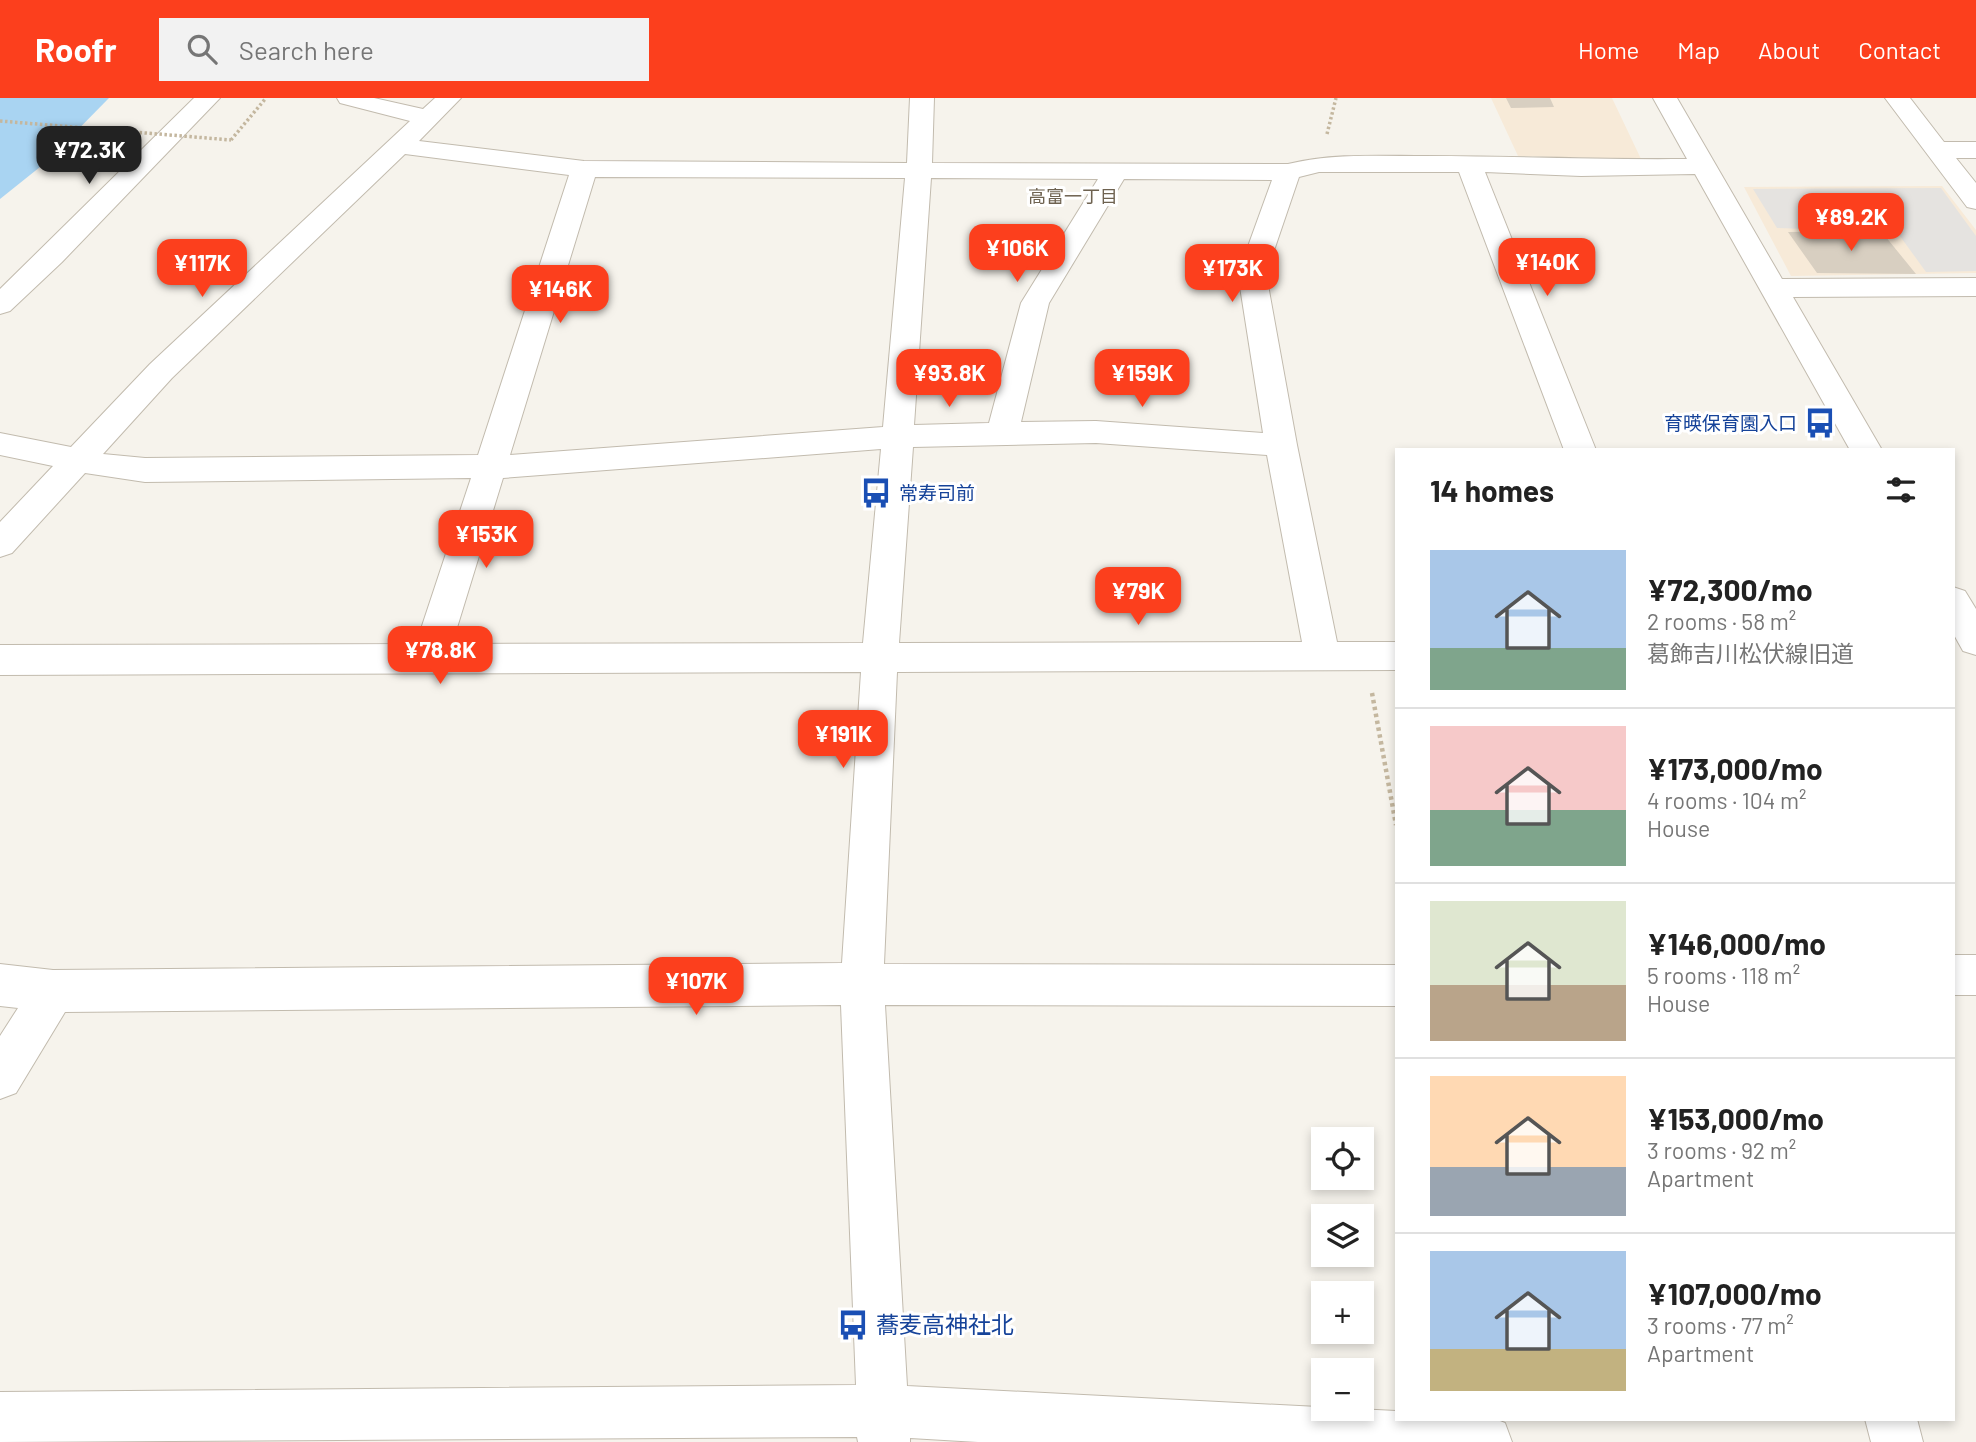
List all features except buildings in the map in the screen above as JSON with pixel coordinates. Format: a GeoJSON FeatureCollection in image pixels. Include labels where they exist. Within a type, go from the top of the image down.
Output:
{"type":"FeatureCollection","features":[{"type":"Feature","properties":{"kind":"street"},"geometry":{"type":"LineString","coordinates":[[0,304],[52,256],[208,98]]}},
{"type":"Feature","properties":{"kind":"street"},"geometry":{"type":"LineString","coordinates":[[349,98],[381,108],[439,108]]}},
{"type":"Feature","properties":{"kind":"street"},"geometry":{"type":"LineString","coordinates":[[883,1426],[862,984],[880,656],[919,171],[922,98]]}},
{"type":"Feature","properties":{"kind":"street"},"geometry":{"type":"LineString","coordinates":[[1665,98],[1865,448]]}},
{"type":"Feature","properties":{"kind":"street"},"geometry":{"type":"LineString","coordinates":[[1897,98],[1976,201]]}},
{"type":"Feature","properties":{"kind":"street"},"geometry":{"type":"LineString","coordinates":[[0,544],[161,371],[439,108]]}},
{"type":"Feature","properties":{"kind":"street"},"geometry":{"type":"LineString","coordinates":[[400,146],[584,169],[1288,172],[1319,164],[1469,164],[1581,168],[1703,166]]}},
{"type":"Feature","properties":{"kind":"street"},"geometry":{"type":"LineString","coordinates":[[1936,150],[1976,150]]}},
{"type":"Feature","properties":{"kind":"street"},"geometry":{"type":"LineString","coordinates":[[1469,164],[1579,448]]}},
{"type":"Feature","properties":{"kind":"street"},"geometry":{"type":"LineString","coordinates":[[430,658],[584,169]]}},
{"type":"Feature","properties":{"kind":"street"},"geometry":{"type":"LineString","coordinates":[[1002,434],[1035,303],[1117,170]]}},
{"type":"Feature","properties":{"kind":"street"},"geometry":{"type":"LineString","coordinates":[[1288,172],[1252,274],[1281,445],[1322,655]]}},
{"type":"Feature","properties":{"kind":"street"},"geometry":{"type":"LineString","coordinates":[[1772,288],[1976,287]]}},
{"type":"Feature","properties":{"kind":"street"},"geometry":{"type":"LineString","coordinates":[[0,444],[145,470],[490,467],[898,436],[1096,432],[1281,445]]}},
{"type":"Feature","properties":{"kind":"street"},"geometry":{"type":"LineString","coordinates":[[1955,604],[1976,641]]}},
{"type":"Feature","properties":{"kind":"street"},"geometry":{"type":"LineString","coordinates":[[1955,651],[1976,650]]}},
{"type":"Feature","properties":{"kind":"street"},"geometry":{"type":"LineString","coordinates":[[0,660],[1380,656]]}},
{"type":"Feature","properties":{"kind":"street"},"geometry":{"type":"LineString","coordinates":[[1955,975],[1976,975]]}},
{"type":"Feature","properties":{"kind":"street"},"geometry":{"type":"LineString","coordinates":[[0,985],[53,991],[862,984],[1395,985]]}},
{"type":"Feature","properties":{"kind":"street"},"geometry":{"type":"LineString","coordinates":[[0,1077],[53,991]]}},
{"type":"Feature","properties":{"kind":"street"},"geometry":{"type":"LineString","coordinates":[[1892,1421],[1897,1442]]}},
{"type":"Feature","properties":{"kind":"street"},"geometry":{"type":"LineString","coordinates":[[31,1426],[883,1426],[1486,1442]]}},
{"type":"Feature","properties":{"kind":"path"},"geometry":{"type":"LineString","coordinates":[[0,121],[231,140],[266,98]]}},
{"type":"Feature","properties":{"kind":"path"},"geometry":{"type":"LineString","coordinates":[[1319,164],[1336,98]]}},
{"type":"Feature","properties":{"kind":"path"},"geometry":{"type":"LineString","coordinates":[[1380,656],[1395,814]]}},
{"type":"Feature","properties":{"kind":"shaded area"},"geometry":{"type":"Polygon","coordinates":[[[1491,98],[1612,98],[1641,159],[1518,156],[1491,98]]]}},
{"type":"Feature","properties":{"kind":"shaded area"},"geometry":{"type":"Polygon","coordinates":[[[1942,186],[1976,230],[1976,273],[1791,276],[1744,187],[1942,186]]]}},
{"type":"Feature","properties":{"kind":"shaded area"},"geometry":{"type":"Polygon","coordinates":[[[1941,188],[1976,236],[1976,271],[1926,272],[1897,232],[1777,228],[1753,189],[1941,188]]]}},
{"type":"Feature","properties":{"kind":"water"},"geometry":{"type":"Polygon","coordinates":[[[0,98],[109,98],[45,163],[0,199],[0,98]]]}},
{"type":"Feature","properties":{"kind":"place","name":"育暎保育園入口"},"geometry":{"type":"Point","coordinates":[1820,423]}},
{"type":"Feature","properties":{"kind":"place","name":"常寿司前"},"geometry":{"type":"Point","coordinates":[876,493]}},
{"type":"Feature","properties":{"kind":"place","name":"蕎麦高神社北"},"geometry":{"type":"Point","coordinates":[853,1325]}},
{"type":"Feature","properties":{"kind":"district","name":"高富一丁目"},"geometry":{"type":"Point","coordinates":[1073,197]}}]}
